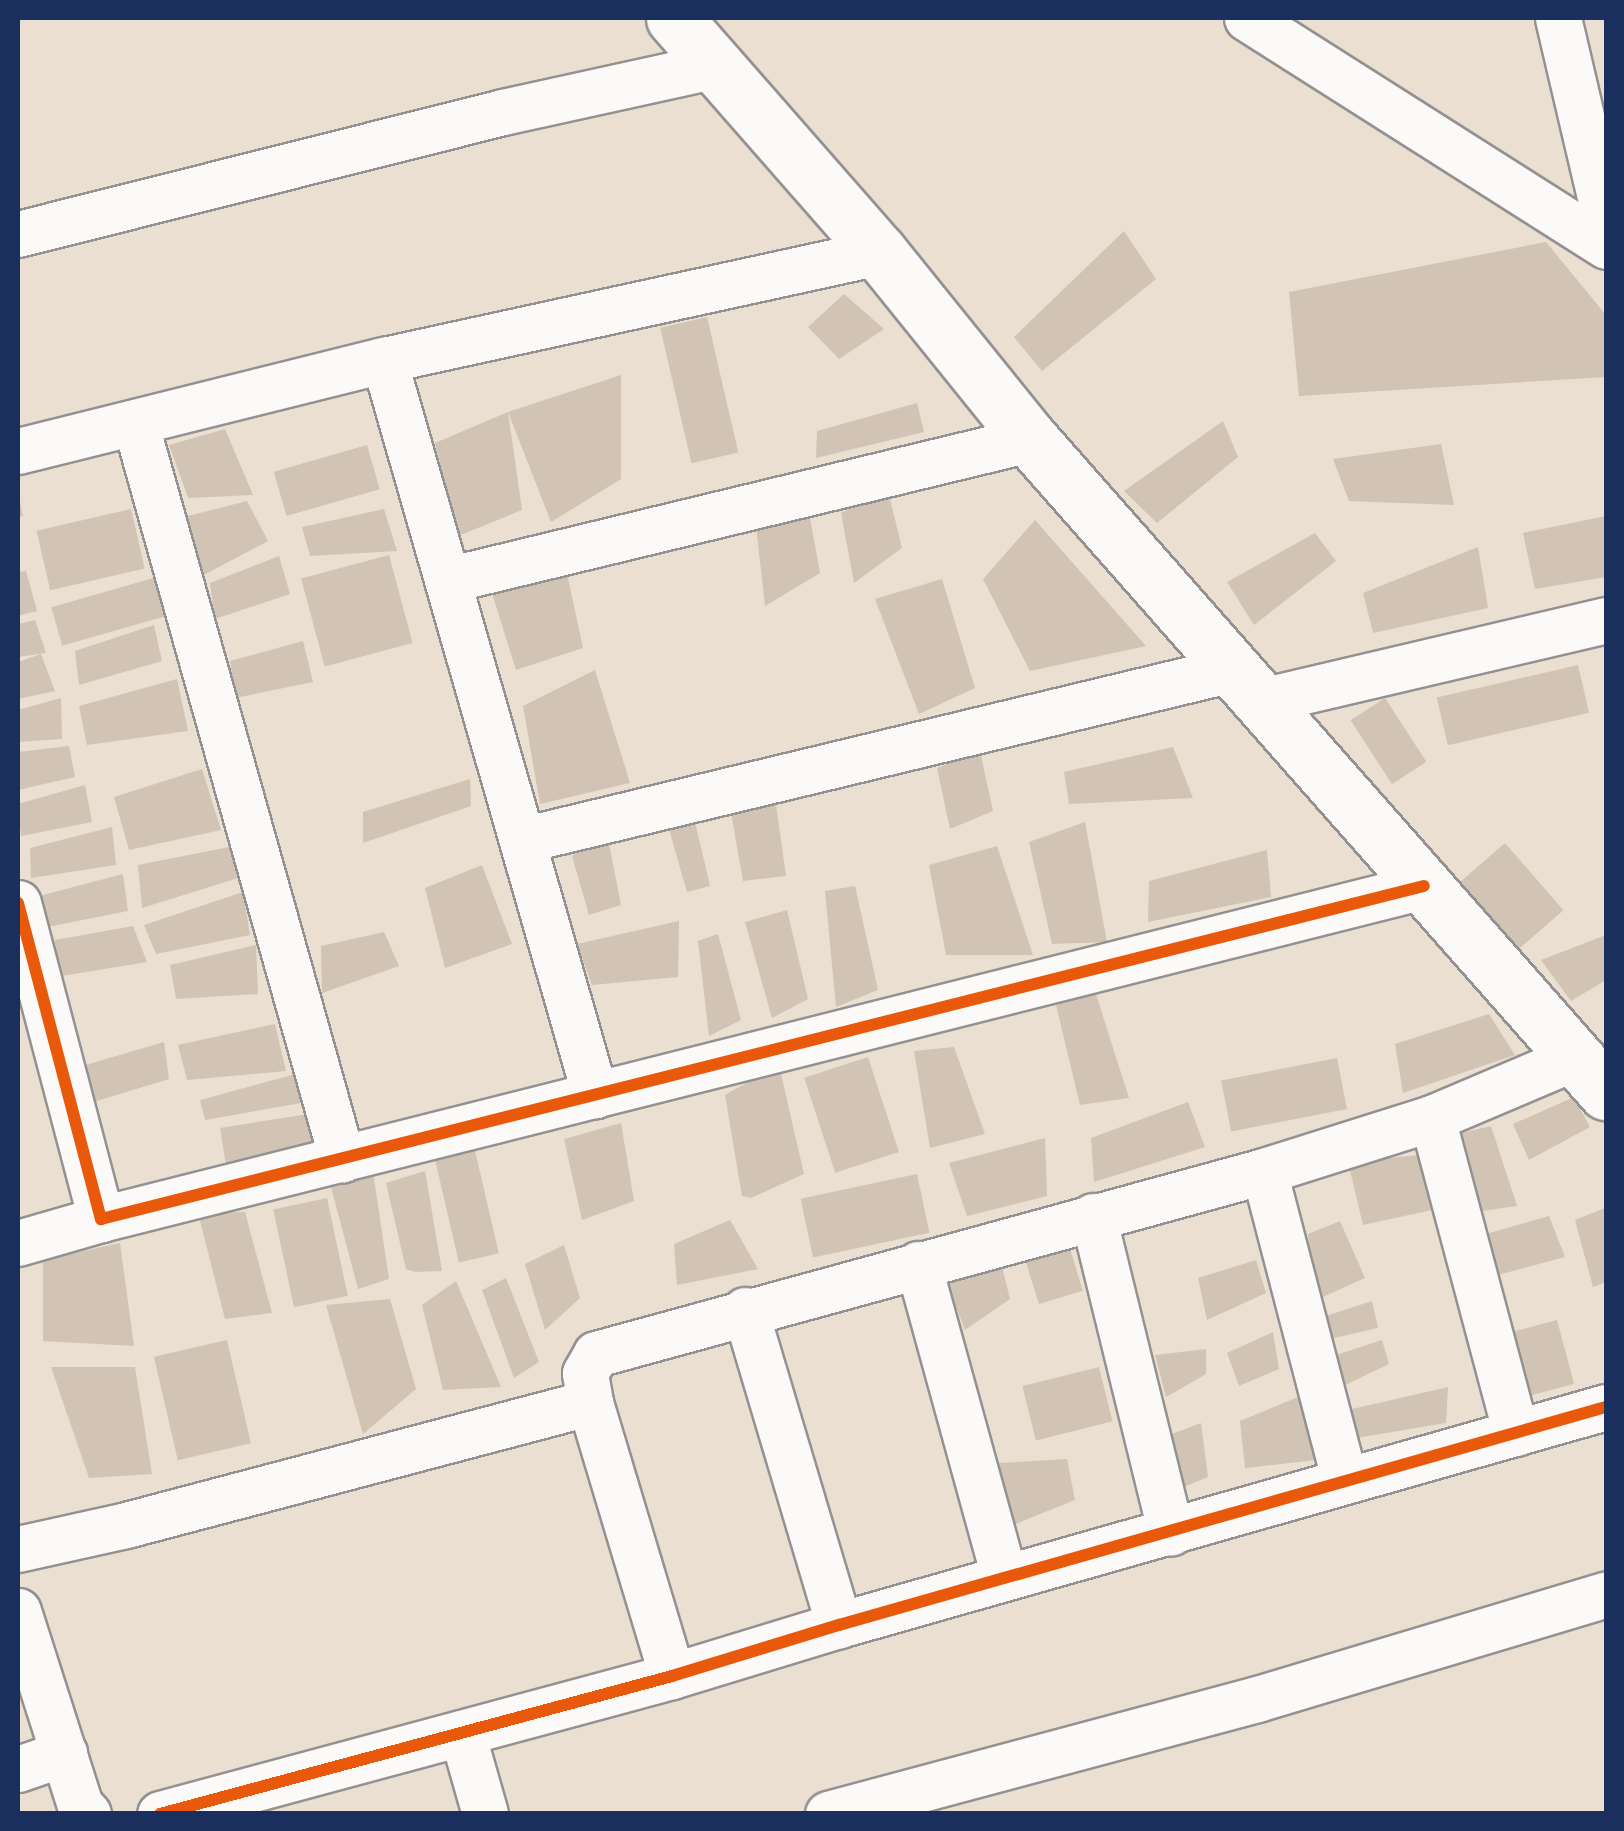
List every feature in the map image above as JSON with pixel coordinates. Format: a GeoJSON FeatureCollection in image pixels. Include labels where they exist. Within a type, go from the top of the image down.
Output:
{"type":"FeatureCollection","features":[{"type":"Feature","properties":{"kind":"street"},"geometry":{"type":"LineString","coordinates":[[672,1676],[590,1402],[585,1373],[596,1354],[1264,1170],[1592,1074],[1030,439],[880,252],[712,66],[674,18]]}},
{"type":"Feature","properties":{"kind":"street"},"geometry":{"type":"LineString","coordinates":[[1558,18],[1606,224]]}},
{"type":"Feature","properties":{"kind":"street"},"geometry":{"type":"LineString","coordinates":[[1269,26],[1606,246]]}},
{"type":"Feature","properties":{"kind":"street"},"geometry":{"type":"LineString","coordinates":[[18,234],[503,112],[712,66]]}},
{"type":"Feature","properties":{"kind":"street"},"geometry":{"type":"LineString","coordinates":[[18,451],[384,360],[880,252]]}},
{"type":"Feature","properties":{"kind":"street"},"geometry":{"type":"LineString","coordinates":[[384,360],[595,1095]]}},
{"type":"Feature","properties":{"kind":"street"},"geometry":{"type":"LineString","coordinates":[[135,422],[342,1159]]}},
{"type":"Feature","properties":{"kind":"street"},"geometry":{"type":"LineString","coordinates":[[447,580],[1030,439]]}},
{"type":"Feature","properties":{"kind":"street"},"geometry":{"type":"LineString","coordinates":[[522,840],[1246,685],[1606,620]]}},
{"type":"Feature","properties":{"kind":"street"},"geometry":{"type":"LineString","coordinates":[[18,1242],[1424,886]]}},
{"type":"Feature","properties":{"kind":"street"},"geometry":{"type":"LineString","coordinates":[[18,903],[101,1219]]}},
{"type":"Feature","properties":{"kind":"street"},"geometry":{"type":"LineString","coordinates":[[1432,1118],[1516,1432]]}},
{"type":"Feature","properties":{"kind":"street"},"geometry":{"type":"LineString","coordinates":[[1264,1170],[1344,1480]]}},
{"type":"Feature","properties":{"kind":"street"},"geometry":{"type":"LineString","coordinates":[[1094,1216],[1171,1533]]}},
{"type":"Feature","properties":{"kind":"street"},"geometry":{"type":"LineString","coordinates":[[918,1264],[1004,1578]]}},
{"type":"Feature","properties":{"kind":"street"},"geometry":{"type":"LineString","coordinates":[[746,1310],[839,1624]]}},
{"type":"Feature","properties":{"kind":"street"},"geometry":{"type":"LineString","coordinates":[[18,1549],[590,1402]]}},
{"type":"Feature","properties":{"kind":"street"},"geometry":{"type":"LineString","coordinates":[[160,1814],[312,1794],[462,1733],[1606,1407]]}},
{"type":"Feature","properties":{"kind":"street"},"geometry":{"type":"LineString","coordinates":[[828,1814],[1257,1699],[1606,1594]]}},
{"type":"Feature","properties":{"kind":"street"},"geometry":{"type":"LineString","coordinates":[[18,1611],[80,1805],[88,1814]]}},
{"type":"Feature","properties":{"kind":"street"},"geometry":{"type":"LineString","coordinates":[[462,1733],[486,1814]]}},
{"type":"Feature","properties":{"kind":"street"},"geometry":{"type":"LineString","coordinates":[[18,1769],[64,1753]]}},
{"type":"Feature","properties":{"kind":"building"},"geometry":{"type":"Polygon","coordinates":[[[1124,231],[1156,279],[1042,371],[1014,337],[1124,231]]]}},
{"type":"Feature","properties":{"kind":"building"},"geometry":{"type":"Polygon","coordinates":[[[1546,242],[1606,315],[1606,377],[1299,396],[1289,292],[1546,242]]]}},
{"type":"Feature","properties":{"kind":"building"},"geometry":{"type":"Polygon","coordinates":[[[844,294],[884,329],[839,359],[808,327],[844,294]]]}},
{"type":"Feature","properties":{"kind":"building"},"geometry":{"type":"Polygon","coordinates":[[[707,317],[738,452],[691,463],[660,328],[707,317]]]}},
{"type":"Feature","properties":{"kind":"building"},"geometry":{"type":"Polygon","coordinates":[[[621,375],[621,479],[551,522],[508,412],[621,375]]]}},
{"type":"Feature","properties":{"kind":"building"},"geometry":{"type":"Polygon","coordinates":[[[917,403],[924,432],[816,458],[817,431],[917,403]]]}},
{"type":"Feature","properties":{"kind":"building"},"geometry":{"type":"Polygon","coordinates":[[[508,412],[522,510],[458,536],[435,443],[508,412]]]}},
{"type":"Feature","properties":{"kind":"building"},"geometry":{"type":"Polygon","coordinates":[[[1223,421],[1238,457],[1157,523],[1124,491],[1223,421]]]}},
{"type":"Feature","properties":{"kind":"building"},"geometry":{"type":"Polygon","coordinates":[[[225,429],[253,495],[188,498],[169,445],[225,429]]]}},
{"type":"Feature","properties":{"kind":"building"},"geometry":{"type":"Polygon","coordinates":[[[1441,444],[1454,505],[1349,501],[1333,459],[1441,444]]]}},
{"type":"Feature","properties":{"kind":"building"},"geometry":{"type":"Polygon","coordinates":[[[367,445],[380,489],[286,516],[274,472],[367,445]]]}},
{"type":"Feature","properties":{"kind":"building"},"geometry":{"type":"Polygon","coordinates":[[[888,491],[902,548],[854,583],[841,513],[888,491]]]}},
{"type":"Feature","properties":{"kind":"building"},"geometry":{"type":"Polygon","coordinates":[[[247,501],[268,541],[200,577],[184,517],[247,501]]]}},
{"type":"Feature","properties":{"kind":"building"},"geometry":{"type":"Polygon","coordinates":[[[131,509],[145,568],[50,590],[36,531],[131,509]]]}},
{"type":"Feature","properties":{"kind":"building"},"geometry":{"type":"Polygon","coordinates":[[[384,509],[397,551],[310,556],[302,527],[384,509]]]}},
{"type":"Feature","properties":{"kind":"building"},"geometry":{"type":"Polygon","coordinates":[[[809,513],[820,573],[765,606],[756,526],[809,513]]]}},
{"type":"Feature","properties":{"kind":"building"},"geometry":{"type":"Polygon","coordinates":[[[1606,516],[1606,577],[1535,589],[1523,533],[1606,516]]]}},
{"type":"Feature","properties":{"kind":"building"},"geometry":{"type":"Polygon","coordinates":[[[1035,520],[1146,646],[1030,671],[983,579],[1035,520]]]}},
{"type":"Feature","properties":{"kind":"building"},"geometry":{"type":"Polygon","coordinates":[[[1315,533],[1336,561],[1254,625],[1227,582],[1315,533]]]}},
{"type":"Feature","properties":{"kind":"building"},"geometry":{"type":"Polygon","coordinates":[[[1478,547],[1488,608],[1373,633],[1363,593],[1478,547]]]}},
{"type":"Feature","properties":{"kind":"building"},"geometry":{"type":"Polygon","coordinates":[[[389,555],[413,643],[325,666],[301,579],[389,555]]]}},
{"type":"Feature","properties":{"kind":"building"},"geometry":{"type":"Polygon","coordinates":[[[279,556],[290,594],[215,619],[210,583],[279,556]]]}},
{"type":"Feature","properties":{"kind":"building"},"geometry":{"type":"Polygon","coordinates":[[[565,564],[583,648],[516,670],[491,590],[565,564]]]}},
{"type":"Feature","properties":{"kind":"building"},"geometry":{"type":"Polygon","coordinates":[[[26,571],[37,611],[18,616],[18,572],[26,571]]]}},
{"type":"Feature","properties":{"kind":"building"},"geometry":{"type":"Polygon","coordinates":[[[157,577],[168,615],[62,646],[51,607],[157,577]]]}},
{"type":"Feature","properties":{"kind":"building"},"geometry":{"type":"Polygon","coordinates":[[[942,579],[975,688],[919,714],[875,599],[942,579]]]}},
{"type":"Feature","properties":{"kind":"building"},"geometry":{"type":"Polygon","coordinates":[[[35,620],[46,653],[18,657],[18,624],[35,620]]]}},
{"type":"Feature","properties":{"kind":"building"},"geometry":{"type":"Polygon","coordinates":[[[154,625],[162,661],[79,685],[75,651],[154,625]]]}},
{"type":"Feature","properties":{"kind":"building"},"geometry":{"type":"Polygon","coordinates":[[[303,641],[313,682],[235,698],[230,661],[303,641]]]}},
{"type":"Feature","properties":{"kind":"building"},"geometry":{"type":"Polygon","coordinates":[[[41,654],[55,691],[18,699],[18,662],[41,654]]]}},
{"type":"Feature","properties":{"kind":"building"},"geometry":{"type":"Polygon","coordinates":[[[1578,665],[1589,713],[1448,745],[1437,698],[1578,665]]]}},
{"type":"Feature","properties":{"kind":"building"},"geometry":{"type":"Polygon","coordinates":[[[595,670],[630,783],[540,804],[523,706],[595,670]]]}},
{"type":"Feature","properties":{"kind":"building"},"geometry":{"type":"Polygon","coordinates":[[[177,679],[188,731],[87,745],[79,706],[177,679]]]}},
{"type":"Feature","properties":{"kind":"building"},"geometry":{"type":"Polygon","coordinates":[[[61,698],[62,739],[18,742],[18,710],[61,698]]]}},
{"type":"Feature","properties":{"kind":"building"},"geometry":{"type":"Polygon","coordinates":[[[1385,698],[1426,762],[1392,784],[1351,720],[1385,698]]]}},
{"type":"Feature","properties":{"kind":"building"},"geometry":{"type":"Polygon","coordinates":[[[69,746],[75,777],[18,790],[18,752],[69,746]]]}},
{"type":"Feature","properties":{"kind":"building"},"geometry":{"type":"Polygon","coordinates":[[[1173,747],[1193,798],[1069,804],[1064,772],[1173,747]]]}},
{"type":"Feature","properties":{"kind":"building"},"geometry":{"type":"Polygon","coordinates":[[[980,751],[993,811],[950,829],[937,768],[980,751]]]}},
{"type":"Feature","properties":{"kind":"building"},"geometry":{"type":"Polygon","coordinates":[[[202,769],[221,830],[129,850],[114,797],[202,769]]]}},
{"type":"Feature","properties":{"kind":"building"},"geometry":{"type":"Polygon","coordinates":[[[470,779],[471,806],[363,843],[363,812],[470,779]]]}},
{"type":"Feature","properties":{"kind":"building"},"geometry":{"type":"Polygon","coordinates":[[[85,785],[92,822],[21,836],[18,804],[85,785]]]}},
{"type":"Feature","properties":{"kind":"building"},"geometry":{"type":"Polygon","coordinates":[[[774,790],[786,876],[743,881],[730,807],[774,790]]]}},
{"type":"Feature","properties":{"kind":"building"},"geometry":{"type":"Polygon","coordinates":[[[693,813],[710,886],[687,892],[669,829],[693,813]]]}},
{"type":"Feature","properties":{"kind":"building"},"geometry":{"type":"Polygon","coordinates":[[[1085,822],[1107,942],[1052,944],[1029,842],[1085,822]]]}},
{"type":"Feature","properties":{"kind":"building"},"geometry":{"type":"Polygon","coordinates":[[[112,827],[116,865],[31,878],[30,848],[112,827]]]}},
{"type":"Feature","properties":{"kind":"building"},"geometry":{"type":"Polygon","coordinates":[[[607,834],[621,905],[589,915],[572,856],[607,834]]]}},
{"type":"Feature","properties":{"kind":"building"},"geometry":{"type":"Polygon","coordinates":[[[1505,843],[1563,910],[1518,950],[1460,882],[1505,843]]]}},
{"type":"Feature","properties":{"kind":"building"},"geometry":{"type":"Polygon","coordinates":[[[234,846],[238,878],[142,908],[138,865],[234,846]]]}},
{"type":"Feature","properties":{"kind":"building"},"geometry":{"type":"Polygon","coordinates":[[[997,846],[1033,955],[946,955],[929,865],[997,846]]]}},
{"type":"Feature","properties":{"kind":"building"},"geometry":{"type":"Polygon","coordinates":[[[1267,850],[1271,897],[1148,922],[1149,881],[1267,850]]]}},
{"type":"Feature","properties":{"kind":"building"},"geometry":{"type":"Polygon","coordinates":[[[482,865],[512,944],[445,968],[425,888],[482,865]]]}},
{"type":"Feature","properties":{"kind":"building"},"geometry":{"type":"Polygon","coordinates":[[[123,874],[128,911],[42,928],[39,896],[123,874]]]}},
{"type":"Feature","properties":{"kind":"building"},"geometry":{"type":"Polygon","coordinates":[[[855,886],[878,990],[836,1007],[825,891],[855,886]]]}},
{"type":"Feature","properties":{"kind":"building"},"geometry":{"type":"Polygon","coordinates":[[[243,892],[250,935],[156,954],[144,925],[243,892]]]}},
{"type":"Feature","properties":{"kind":"building"},"geometry":{"type":"Polygon","coordinates":[[[787,910],[808,999],[772,1018],[745,922],[787,910]]]}},
{"type":"Feature","properties":{"kind":"building"},"geometry":{"type":"Polygon","coordinates":[[[679,921],[678,977],[592,985],[577,944],[679,921]]]}},
{"type":"Feature","properties":{"kind":"building"},"geometry":{"type":"Polygon","coordinates":[[[133,926],[147,962],[56,977],[55,940],[133,926]]]}},
{"type":"Feature","properties":{"kind":"building"},"geometry":{"type":"Polygon","coordinates":[[[384,932],[399,966],[322,993],[321,946],[384,932]]]}},
{"type":"Feature","properties":{"kind":"building"},"geometry":{"type":"Polygon","coordinates":[[[718,934],[741,1020],[709,1036],[698,941],[718,934]]]}},
{"type":"Feature","properties":{"kind":"building"},"geometry":{"type":"Polygon","coordinates":[[[1606,935],[1606,980],[1571,1001],[1541,960],[1606,935]]]}},
{"type":"Feature","properties":{"kind":"building"},"geometry":{"type":"Polygon","coordinates":[[[256,945],[258,994],[176,999],[170,965],[256,945]]]}},
{"type":"Feature","properties":{"kind":"building"},"geometry":{"type":"Polygon","coordinates":[[[1095,991],[1129,1098],[1080,1105],[1056,1005],[1095,991]]]}},
{"type":"Feature","properties":{"kind":"building"},"geometry":{"type":"Polygon","coordinates":[[[1489,1014],[1515,1055],[1403,1093],[1395,1044],[1489,1014]]]}},
{"type":"Feature","properties":{"kind":"building"},"geometry":{"type":"Polygon","coordinates":[[[275,1024],[286,1071],[187,1080],[178,1045],[275,1024]]]}},
{"type":"Feature","properties":{"kind":"building"},"geometry":{"type":"Polygon","coordinates":[[[164,1042],[169,1079],[87,1104],[82,1066],[164,1042]]]}},
{"type":"Feature","properties":{"kind":"building"},"geometry":{"type":"Polygon","coordinates":[[[954,1047],[985,1134],[930,1148],[914,1051],[954,1047]]]}},
{"type":"Feature","properties":{"kind":"building"},"geometry":{"type":"Polygon","coordinates":[[[868,1057],[899,1152],[835,1173],[804,1078],[868,1057]]]}},
{"type":"Feature","properties":{"kind":"building"},"geometry":{"type":"Polygon","coordinates":[[[1337,1058],[1347,1109],[1231,1132],[1221,1081],[1337,1058]]]}},
{"type":"Feature","properties":{"kind":"building"},"geometry":{"type":"Polygon","coordinates":[[[779,1065],[804,1174],[751,1198],[742,1196],[725,1095],[779,1065]]]}},
{"type":"Feature","properties":{"kind":"building"},"geometry":{"type":"Polygon","coordinates":[[[303,1072],[307,1102],[205,1120],[200,1100],[303,1072]]]}},
{"type":"Feature","properties":{"kind":"building"},"geometry":{"type":"Polygon","coordinates":[[[1574,1097],[1590,1127],[1529,1160],[1513,1124],[1574,1097]]]}},
{"type":"Feature","properties":{"kind":"building"},"geometry":{"type":"Polygon","coordinates":[[[1188,1102],[1205,1147],[1094,1182],[1091,1138],[1188,1102]]]}},
{"type":"Feature","properties":{"kind":"building"},"geometry":{"type":"Polygon","coordinates":[[[308,1114],[314,1154],[226,1167],[220,1128],[308,1114]]]}},
{"type":"Feature","properties":{"kind":"building"},"geometry":{"type":"Polygon","coordinates":[[[621,1123],[634,1201],[582,1220],[564,1139],[621,1123]]]}},
{"type":"Feature","properties":{"kind":"building"},"geometry":{"type":"Polygon","coordinates":[[[1491,1126],[1517,1206],[1475,1212],[1453,1135],[1491,1126]]]}},
{"type":"Feature","properties":{"kind":"building"},"geometry":{"type":"Polygon","coordinates":[[[1045,1138],[1047,1196],[967,1216],[949,1163],[1045,1138]]]}},
{"type":"Feature","properties":{"kind":"building"},"geometry":{"type":"Polygon","coordinates":[[[474,1146],[499,1253],[459,1262],[434,1155],[474,1146]]]}},
{"type":"Feature","properties":{"kind":"building"},"geometry":{"type":"Polygon","coordinates":[[[1419,1155],[1432,1210],[1363,1225],[1348,1162],[1419,1155]]]}},
{"type":"Feature","properties":{"kind":"building"},"geometry":{"type":"Polygon","coordinates":[[[425,1171],[442,1271],[415,1272],[406,1269],[386,1183],[425,1171]]]}},
{"type":"Feature","properties":{"kind":"building"},"geometry":{"type":"Polygon","coordinates":[[[373,1172],[389,1279],[358,1289],[330,1183],[373,1172]]]}},
{"type":"Feature","properties":{"kind":"building"},"geometry":{"type":"Polygon","coordinates":[[[917,1174],[929,1233],[813,1257],[801,1199],[917,1174]]]}},
{"type":"Feature","properties":{"kind":"building"},"geometry":{"type":"Polygon","coordinates":[[[327,1198],[348,1296],[294,1307],[273,1209],[327,1198]]]}},
{"type":"Feature","properties":{"kind":"building"},"geometry":{"type":"Polygon","coordinates":[[[1605,1208],[1606,1282],[1593,1287],[1575,1220],[1605,1208]]]}},
{"type":"Feature","properties":{"kind":"building"},"geometry":{"type":"Polygon","coordinates":[[[245,1212],[272,1313],[225,1319],[198,1213],[245,1212]]]}},
{"type":"Feature","properties":{"kind":"building"},"geometry":{"type":"Polygon","coordinates":[[[1549,1216],[1565,1257],[1494,1276],[1476,1237],[1549,1216]]]}},
{"type":"Feature","properties":{"kind":"building"},"geometry":{"type":"Polygon","coordinates":[[[730,1220],[758,1269],[677,1285],[674,1244],[730,1220]]]}},
{"type":"Feature","properties":{"kind":"building"},"geometry":{"type":"Polygon","coordinates":[[[1340,1221],[1365,1278],[1314,1301],[1308,1234],[1340,1221]]]}},
{"type":"Feature","properties":{"kind":"building"},"geometry":{"type":"Polygon","coordinates":[[[1067,1239],[1083,1291],[1039,1304],[1023,1252],[1067,1239]]]}},
{"type":"Feature","properties":{"kind":"building"},"geometry":{"type":"Polygon","coordinates":[[[120,1243],[134,1346],[43,1341],[43,1260],[120,1243]]]}},
{"type":"Feature","properties":{"kind":"building"},"geometry":{"type":"Polygon","coordinates":[[[564,1245],[580,1298],[545,1330],[525,1264],[564,1245]]]}},
{"type":"Feature","properties":{"kind":"building"},"geometry":{"type":"Polygon","coordinates":[[[998,1250],[1010,1299],[965,1330],[942,1270],[998,1250]]]}},
{"type":"Feature","properties":{"kind":"building"},"geometry":{"type":"Polygon","coordinates":[[[1256,1260],[1266,1293],[1207,1320],[1198,1278],[1256,1260]]]}},
{"type":"Feature","properties":{"kind":"building"},"geometry":{"type":"Polygon","coordinates":[[[506,1278],[539,1362],[514,1378],[482,1290],[506,1278]]]}},
{"type":"Feature","properties":{"kind":"building"},"geometry":{"type":"Polygon","coordinates":[[[456,1281],[501,1387],[443,1390],[422,1305],[456,1281]]]}},
{"type":"Feature","properties":{"kind":"building"},"geometry":{"type":"Polygon","coordinates":[[[390,1299],[416,1389],[363,1434],[326,1305],[390,1299]]]}},
{"type":"Feature","properties":{"kind":"building"},"geometry":{"type":"Polygon","coordinates":[[[1372,1301],[1378,1328],[1325,1340],[1320,1318],[1372,1301]]]}},
{"type":"Feature","properties":{"kind":"building"},"geometry":{"type":"Polygon","coordinates":[[[1557,1320],[1574,1384],[1526,1397],[1509,1333],[1557,1320]]]}},
{"type":"Feature","properties":{"kind":"building"},"geometry":{"type":"Polygon","coordinates":[[[1273,1332],[1279,1369],[1239,1386],[1227,1353],[1273,1332]]]}},
{"type":"Feature","properties":{"kind":"building"},"geometry":{"type":"Polygon","coordinates":[[[227,1340],[251,1443],[178,1460],[154,1357],[227,1340]]]}},
{"type":"Feature","properties":{"kind":"building"},"geometry":{"type":"Polygon","coordinates":[[[1382,1340],[1389,1364],[1341,1387],[1336,1355],[1382,1340]]]}},
{"type":"Feature","properties":{"kind":"building"},"geometry":{"type":"Polygon","coordinates":[[[1206,1349],[1206,1374],[1166,1397],[1155,1355],[1206,1349]]]}},
{"type":"Feature","properties":{"kind":"building"},"geometry":{"type":"Polygon","coordinates":[[[51,1367],[135,1367],[152,1474],[89,1478],[51,1367]]]}},
{"type":"Feature","properties":{"kind":"building"},"geometry":{"type":"Polygon","coordinates":[[[1099,1367],[1113,1421],[1036,1440],[1022,1386],[1099,1367]]]}},
{"type":"Feature","properties":{"kind":"building"},"geometry":{"type":"Polygon","coordinates":[[[1448,1387],[1446,1423],[1356,1438],[1348,1410],[1448,1387]]]}},
{"type":"Feature","properties":{"kind":"building"},"geometry":{"type":"Polygon","coordinates":[[[1303,1395],[1316,1460],[1245,1468],[1240,1421],[1303,1395]]]}},
{"type":"Feature","properties":{"kind":"building"},"geometry":{"type":"Polygon","coordinates":[[[1201,1423],[1208,1477],[1174,1491],[1167,1436],[1201,1423]]]}},
{"type":"Feature","properties":{"kind":"building"},"geometry":{"type":"Polygon","coordinates":[[[1067,1459],[1075,1500],[1008,1527],[999,1463],[1067,1459]]]}},
{"type":"Feature","properties":{"kind":"cycle path"},"geometry":{"type":"LineString","coordinates":[[18,903],[101,1219],[1424,886]]}},
{"type":"Feature","properties":{"kind":"cycle path"},"geometry":{"type":"LineString","coordinates":[[160,1814],[672,1676],[1606,1407]]}}]}
